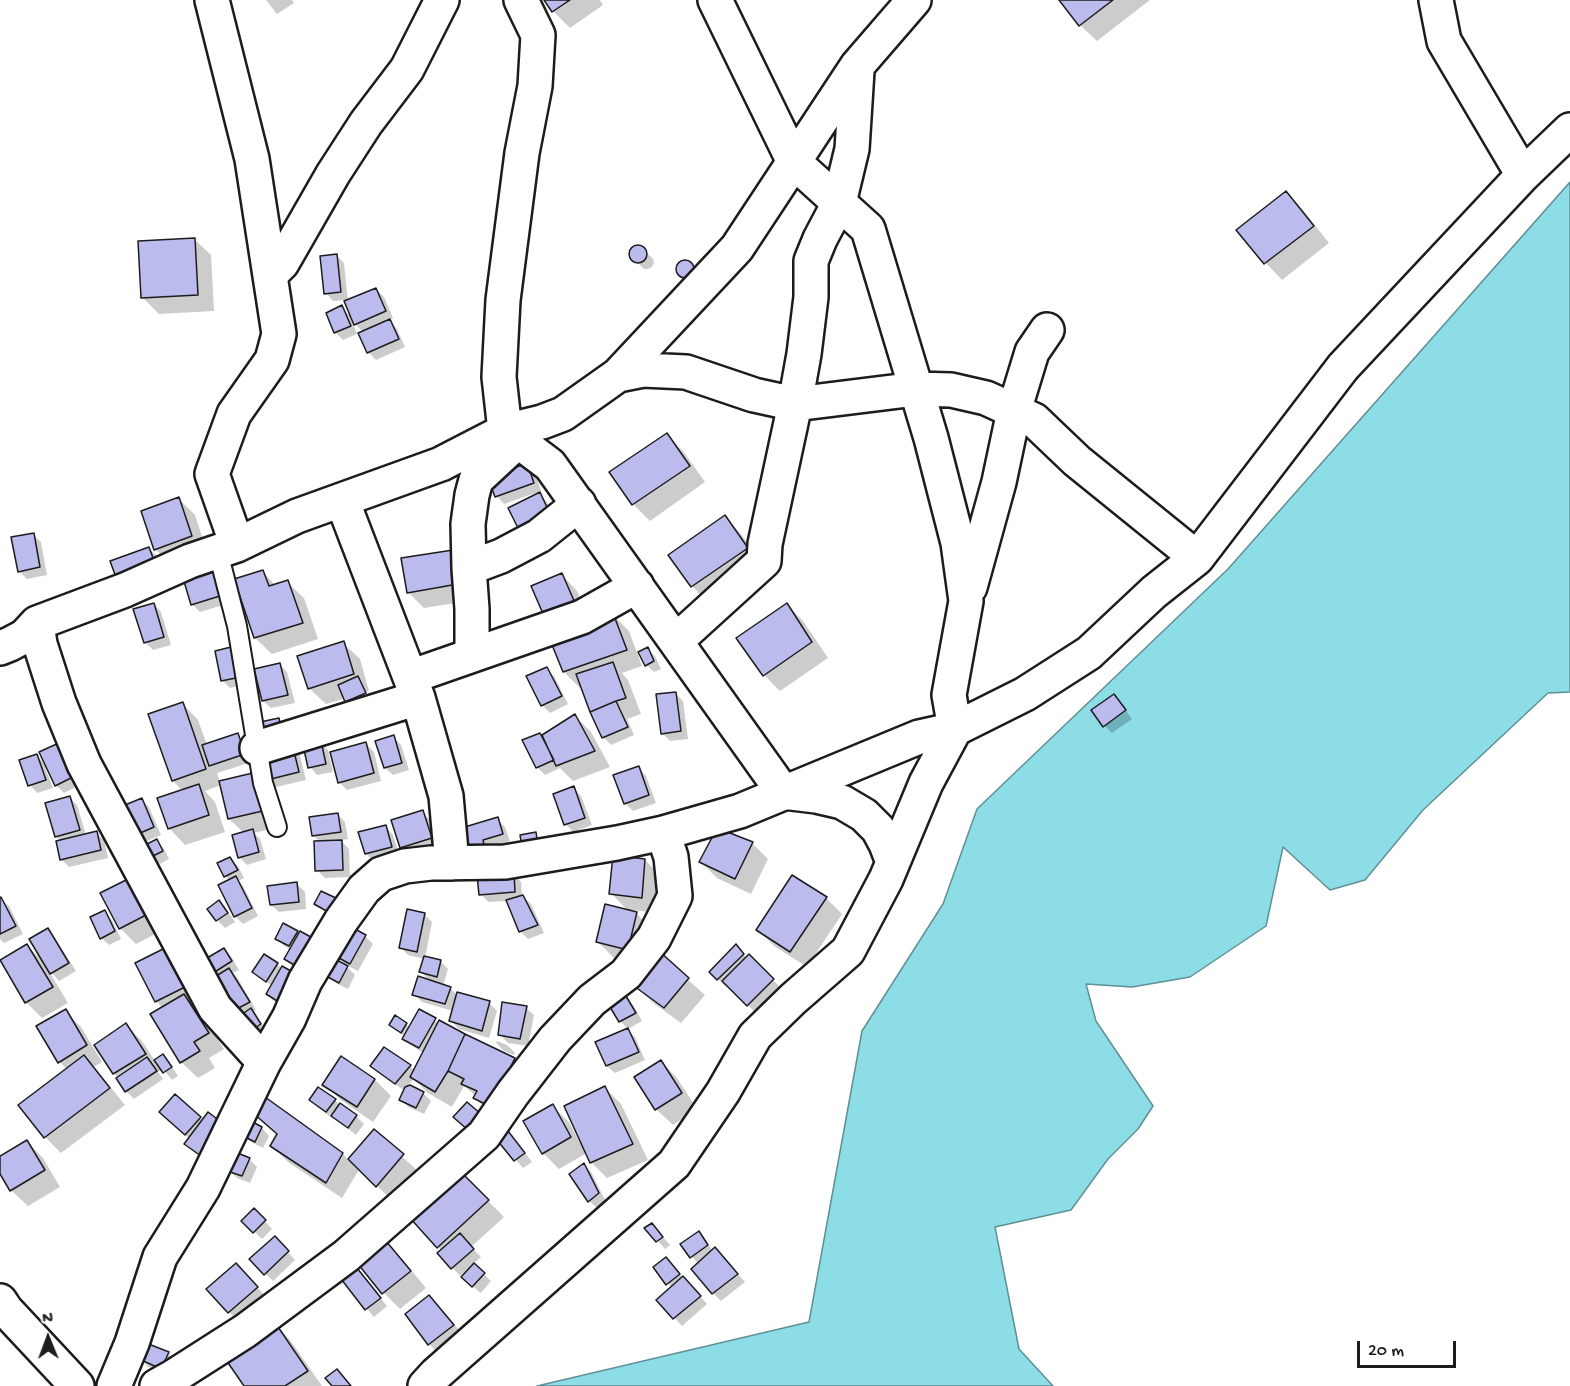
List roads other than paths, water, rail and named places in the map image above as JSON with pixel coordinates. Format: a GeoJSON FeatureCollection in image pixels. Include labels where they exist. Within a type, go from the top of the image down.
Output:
{"type":"FeatureCollection","features":[{"type":"Feature","properties":{"kind":"street"},"geometry":{"type":"LineString","coordinates":[[212,0],[252,159],[279,334],[272,360],[234,414],[212,474],[227,548]]}},
{"type":"Feature","properties":{"kind":"street"},"geometry":{"type":"LineString","coordinates":[[270,275],[282,264],[333,174],[366,123],[407,69],[442,0]]}},
{"type":"Feature","properties":{"kind":"street"},"geometry":{"type":"LineString","coordinates":[[521,0],[538,35],[535,86],[522,153],[503,300],[499,377],[511,436],[550,465],[783,792],[842,802],[864,815],[878,829],[893,862]]}},
{"type":"Feature","properties":{"kind":"street"},"geometry":{"type":"LineString","coordinates":[[715,0],[794,162],[868,229],[931,438],[958,543],[966,601]]}},
{"type":"Feature","properties":{"kind":"street"},"geometry":{"type":"LineString","coordinates":[[0,648],[25,636],[37,623],[125,590],[297,516],[441,464],[562,414],[618,375],[737,248],[857,66],[914,0]]}},
{"type":"Feature","properties":{"kind":"street"},"geometry":{"type":"LineString","coordinates":[[1436,0],[1444,41],[1523,175]]}},
{"type":"Feature","properties":{"kind":"street"},"geometry":{"type":"LineString","coordinates":[[676,641],[764,561],[765,544],[804,354],[811,297],[811,261],[839,203],[852,149],[857,66]]}},
{"type":"Feature","properties":{"kind":"street"},"geometry":{"type":"LineString","coordinates":[[114,1386],[132,1342],[160,1257],[203,1188],[264,1062],[289,1018],[304,981],[341,921],[364,890],[381,874],[405,866],[505,862],[663,833],[740,811],[919,736],[955,729],[1025,694],[1089,653],[1154,592],[1197,558],[1343,367],[1523,175],[1570,130]]}},
{"type":"Feature","properties":{"kind":"street"},"geometry":{"type":"LineString","coordinates":[[425,1386],[674,1164],[723,1092],[755,1036],[849,951],[886,879],[926,783],[955,729],[949,695],[966,601],[999,482],[1014,411],[1032,352],[1047,330]]}},
{"type":"Feature","properties":{"kind":"street"},"geometry":{"type":"LineString","coordinates":[[618,375],[643,370],[686,372],[754,395],[795,404],[916,389],[951,390],[987,398],[1034,420],[1077,462],[1197,558]]}},
{"type":"Feature","properties":{"kind":"street"},"geometry":{"type":"LineString","coordinates":[[472,655],[468,524],[472,495],[476,480],[511,436]]}},
{"type":"Feature","properties":{"kind":"street"},"geometry":{"type":"LineString","coordinates":[[342,500],[414,687],[446,796],[452,863]]}},
{"type":"Feature","properties":{"kind":"street"},"geometry":{"type":"LineString","coordinates":[[469,568],[501,556],[539,536],[579,504]]}},
{"type":"Feature","properties":{"kind":"street"},"geometry":{"type":"LineString","coordinates":[[257,748],[414,687],[472,655],[582,617],[637,586]]}},
{"type":"Feature","properties":{"kind":"street"},"geometry":{"type":"LineString","coordinates":[[37,623],[40,644],[59,703],[84,764],[215,1008],[264,1062]]}},
{"type":"Feature","properties":{"kind":"street"},"geometry":{"type":"LineString","coordinates":[[157,1386],[244,1331],[346,1256],[484,1136],[513,1093],[555,1039],[592,1000],[626,974],[654,938],[675,896],[671,857],[663,833]]}},
{"type":"Feature","properties":{"kind":"street"},"geometry":{"type":"LineString","coordinates":[[0,1301],[77,1386]]}},
{"type":"Feature","properties":{"kind":"lane"},"geometry":{"type":"LineString","coordinates":[[227,548],[237,626],[263,783],[277,827]]}},
{"type":"Feature","properties":{"kind":"water"},"geometry":{"type":"Polygon","coordinates":[[[1570,182],[1570,692],[1548,693],[1423,810],[1365,880],[1330,890],[1283,847],[1266,926],[1190,977],[1132,987],[1086,984],[1096,1021],[1153,1106],[1138,1129],[1108,1159],[1071,1210],[995,1227],[1019,1349],[1053,1386],[537,1386],[809,1322],[862,1031],[943,904],[977,809],[1228,569],[1570,182]]]}}]}
